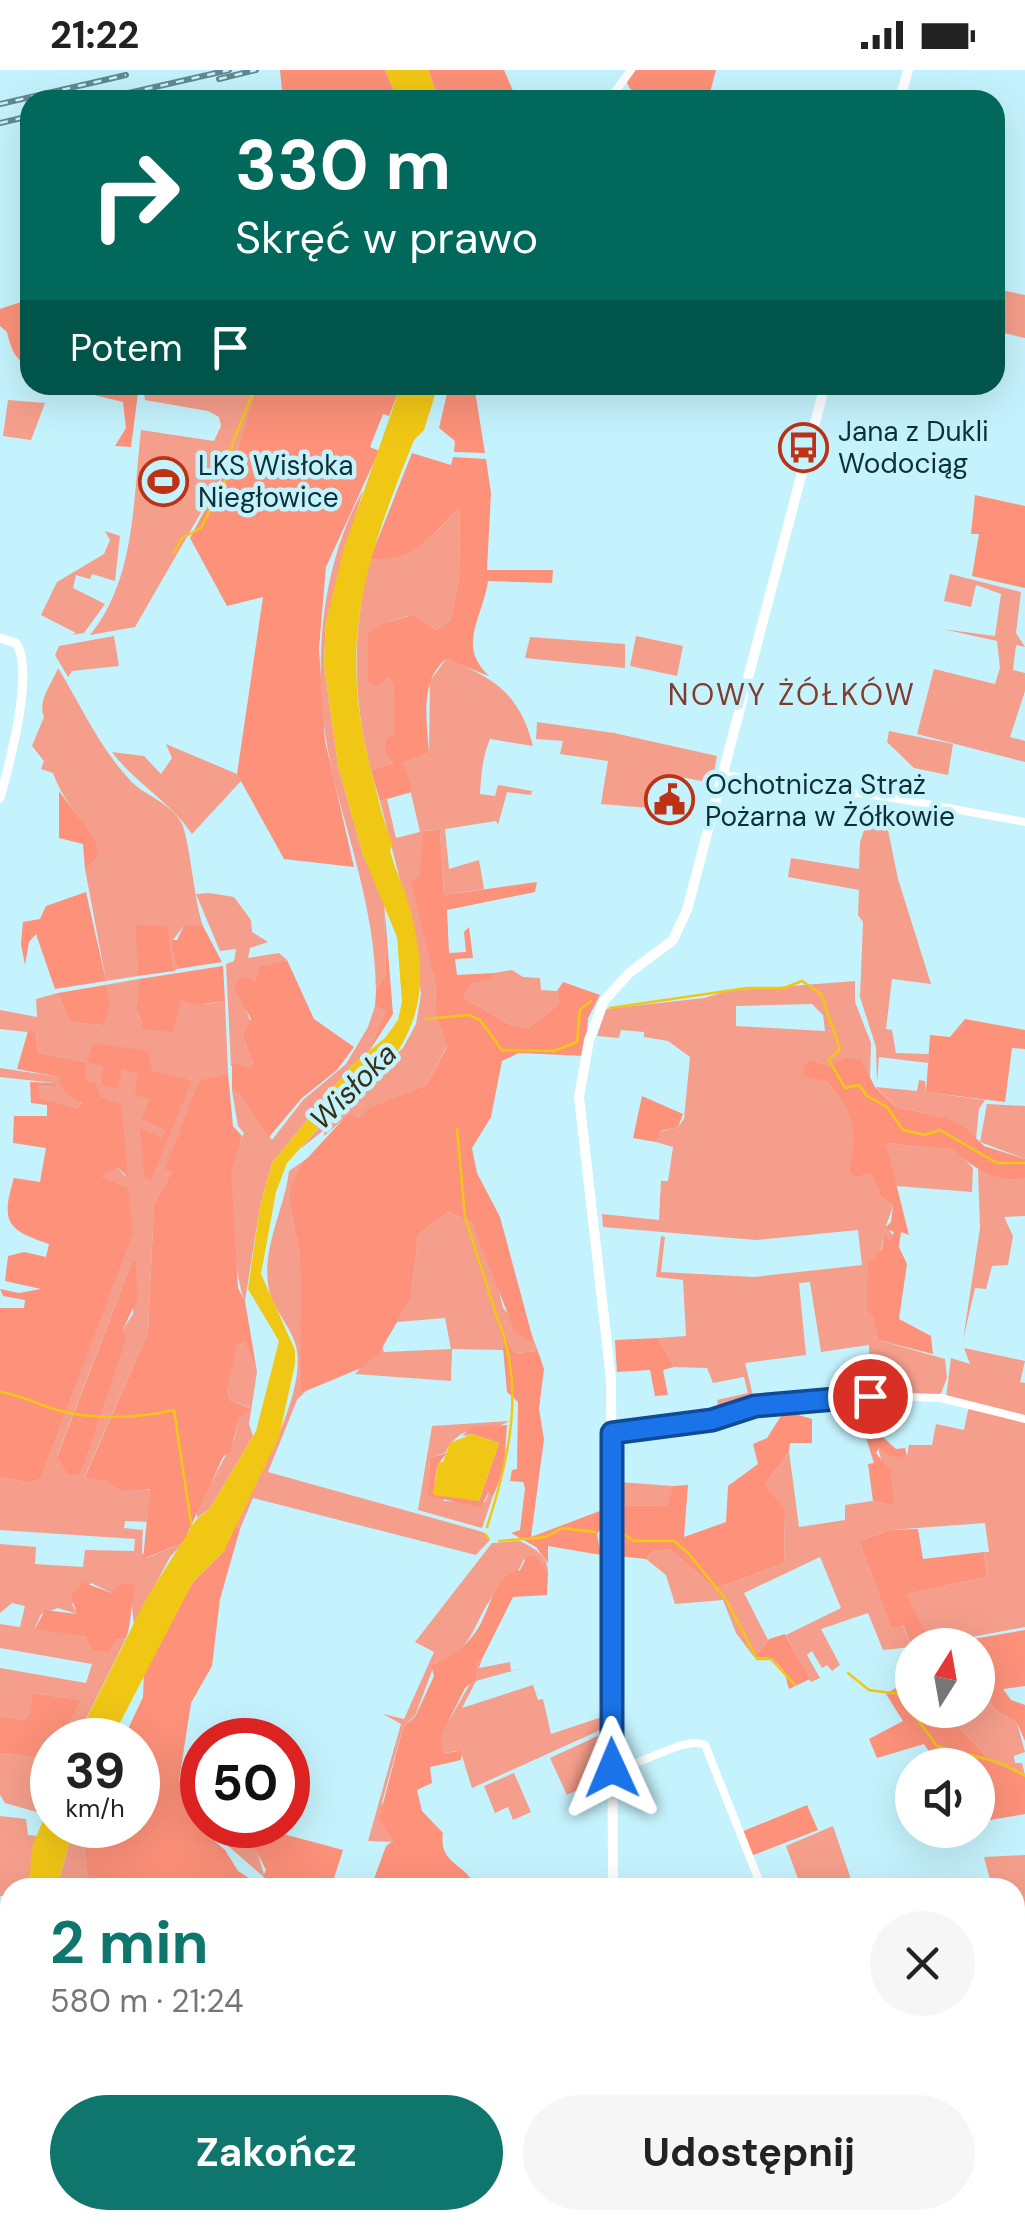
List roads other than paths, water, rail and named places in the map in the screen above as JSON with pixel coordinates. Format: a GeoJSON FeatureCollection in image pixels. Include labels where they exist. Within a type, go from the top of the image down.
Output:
{"type":"FeatureCollection","features":[{"type":"Feature","properties":{"kind":"main road"},"geometry":{"type":"LineString","coordinates":[[614,1878],[608,1335],[579,1097],[600,1008],[612,988],[658,954],[682,924],[821,395]]}},
{"type":"Feature","properties":{"kind":"street"},"geometry":{"type":"LineString","coordinates":[[0,638],[16,643],[22,658],[18,720],[0,798]]}},
{"type":"Feature","properties":{"kind":"street"},"geometry":{"type":"LineString","coordinates":[[723,775],[894,798],[1025,822]]}},
{"type":"Feature","properties":{"kind":"street"},"geometry":{"type":"LineString","coordinates":[[612,1433],[712,1420],[755,1406],[870,1396],[941,1398],[1025,1419]]}},
{"type":"Feature","properties":{"kind":"street"},"geometry":{"type":"LineString","coordinates":[[612,1768],[640,1764],[688,1742],[705,1745],[758,1878]]}},
{"type":"Feature","properties":{"kind":"water"},"geometry":{"type":"Polygon","coordinates":[[[385,70],[428,70],[435,90],[394,90],[385,70]]]}},
{"type":"Feature","properties":{"kind":"water","name":"Wisłoka"},"geometry":{"type":"Polygon","coordinates":[[[398,395],[435,395],[424,430],[414,440],[382,524],[370,563],[357,640],[361,723],[393,844],[390,850],[415,930],[418,1001],[403,1043],[389,1065],[371,1088],[367,1090],[365,1084],[341,1103],[287,1163],[276,1192],[261,1274],[295,1350],[279,1437],[224,1551],[193,1582],[122,1718],[87,1718],[145,1601],[196,1520],[211,1507],[256,1431],[279,1341],[248,1289],[260,1206],[272,1163],[351,1066],[385,1038],[398,1020],[402,1002],[397,937],[363,855],[338,765],[324,664],[326,622],[344,548],[398,395]]]}},
{"type":"Feature","properties":{"kind":"water"},"geometry":{"type":"Polygon","coordinates":[[[472,1434],[499,1443],[479,1501],[433,1495],[438,1463],[443,1462],[450,1443],[472,1434]]]}},
{"type":"Feature","properties":{"kind":"water"},"geometry":{"type":"Polygon","coordinates":[[[33,1848],[68,1848],[59,1878],[29,1878],[33,1848]]]}},
{"type":"Feature","properties":{"kind":"waterway"},"geometry":{"type":"LineString","coordinates":[[174,553],[182,538],[201,528],[226,479],[233,442],[252,395]]}},
{"type":"Feature","properties":{"kind":"waterway"},"geometry":{"type":"LineString","coordinates":[[610,1008],[747,988],[784,988],[802,981],[821,994],[840,1049],[829,1060],[845,1088],[859,1085],[867,1096],[887,1107],[903,1130],[925,1135],[940,1130],[997,1163],[1025,1163]]}},
{"type":"Feature","properties":{"kind":"waterway"},"geometry":{"type":"LineString","coordinates":[[426,1019],[469,1015],[480,1020],[502,1050],[554,1051],[577,1042],[580,1010],[591,1001]]}},
{"type":"Feature","properties":{"kind":"waterway"},"geometry":{"type":"LineString","coordinates":[[457,1129],[465,1217],[496,1314]]}},
{"type":"Feature","properties":{"kind":"waterway"},"geometry":{"type":"LineString","coordinates":[[487,1527],[502,1475],[511,1422],[511,1369],[497,1317]]}},
{"type":"Feature","properties":{"kind":"waterway"},"geometry":{"type":"LineString","coordinates":[[0,1392],[88,1416],[132,1416],[174,1410],[192,1529]]}},
{"type":"Feature","properties":{"kind":"waterway"},"geometry":{"type":"LineString","coordinates":[[499,1541],[546,1537],[562,1528],[595,1532]]}},
{"type":"Feature","properties":{"kind":"waterway"},"geometry":{"type":"LineString","coordinates":[[619,1531],[634,1541],[674,1541],[689,1554],[727,1601],[757,1659],[771,1659],[795,1685]]}},
{"type":"Feature","properties":{"kind":"waterway"},"geometry":{"type":"LineString","coordinates":[[485,1534],[488,1538]]}},
{"type":"Feature","properties":{"kind":"waterway"},"geometry":{"type":"LineString","coordinates":[[848,1673],[869,1690],[899,1694],[937,1746],[1001,1763],[1025,1776]]}},
{"type":"Feature","properties":{"kind":"railway"},"geometry":{"type":"LineString","coordinates":[[142,90],[229,70]]}},
{"type":"Feature","properties":{"kind":"railway"},"geometry":{"type":"LineString","coordinates":[[219,79],[256,70]]}},
{"type":"Feature","properties":{"kind":"railway"},"geometry":{"type":"LineString","coordinates":[[61,90],[126,75]]}},
{"type":"Feature","properties":{"kind":"railway"},"geometry":{"type":"LineString","coordinates":[[0,104],[20,99]]}},
{"type":"Feature","properties":{"kind":"railway"},"geometry":{"type":"LineString","coordinates":[[0,123],[20,118]]}},
{"type":"Feature","properties":{"kind":"place","name":"Jana z Dukli Wodociąg"},"geometry":{"type":"Point","coordinates":[803,447]}},
{"type":"Feature","properties":{"kind":"place","name":"LKS Wisłoka Niegłowice"},"geometry":{"type":"Point","coordinates":[163,481]}},
{"type":"Feature","properties":{"kind":"place","name":"Ochotnicza Straż Pożarna w Żółkowie"},"geometry":{"type":"Point","coordinates":[670,800]}},
{"type":"Feature","properties":{"kind":"district","name":"NOWY ŻÓŁKÓW"},"geometry":{"type":"Point","coordinates":[792,694]}}]}
